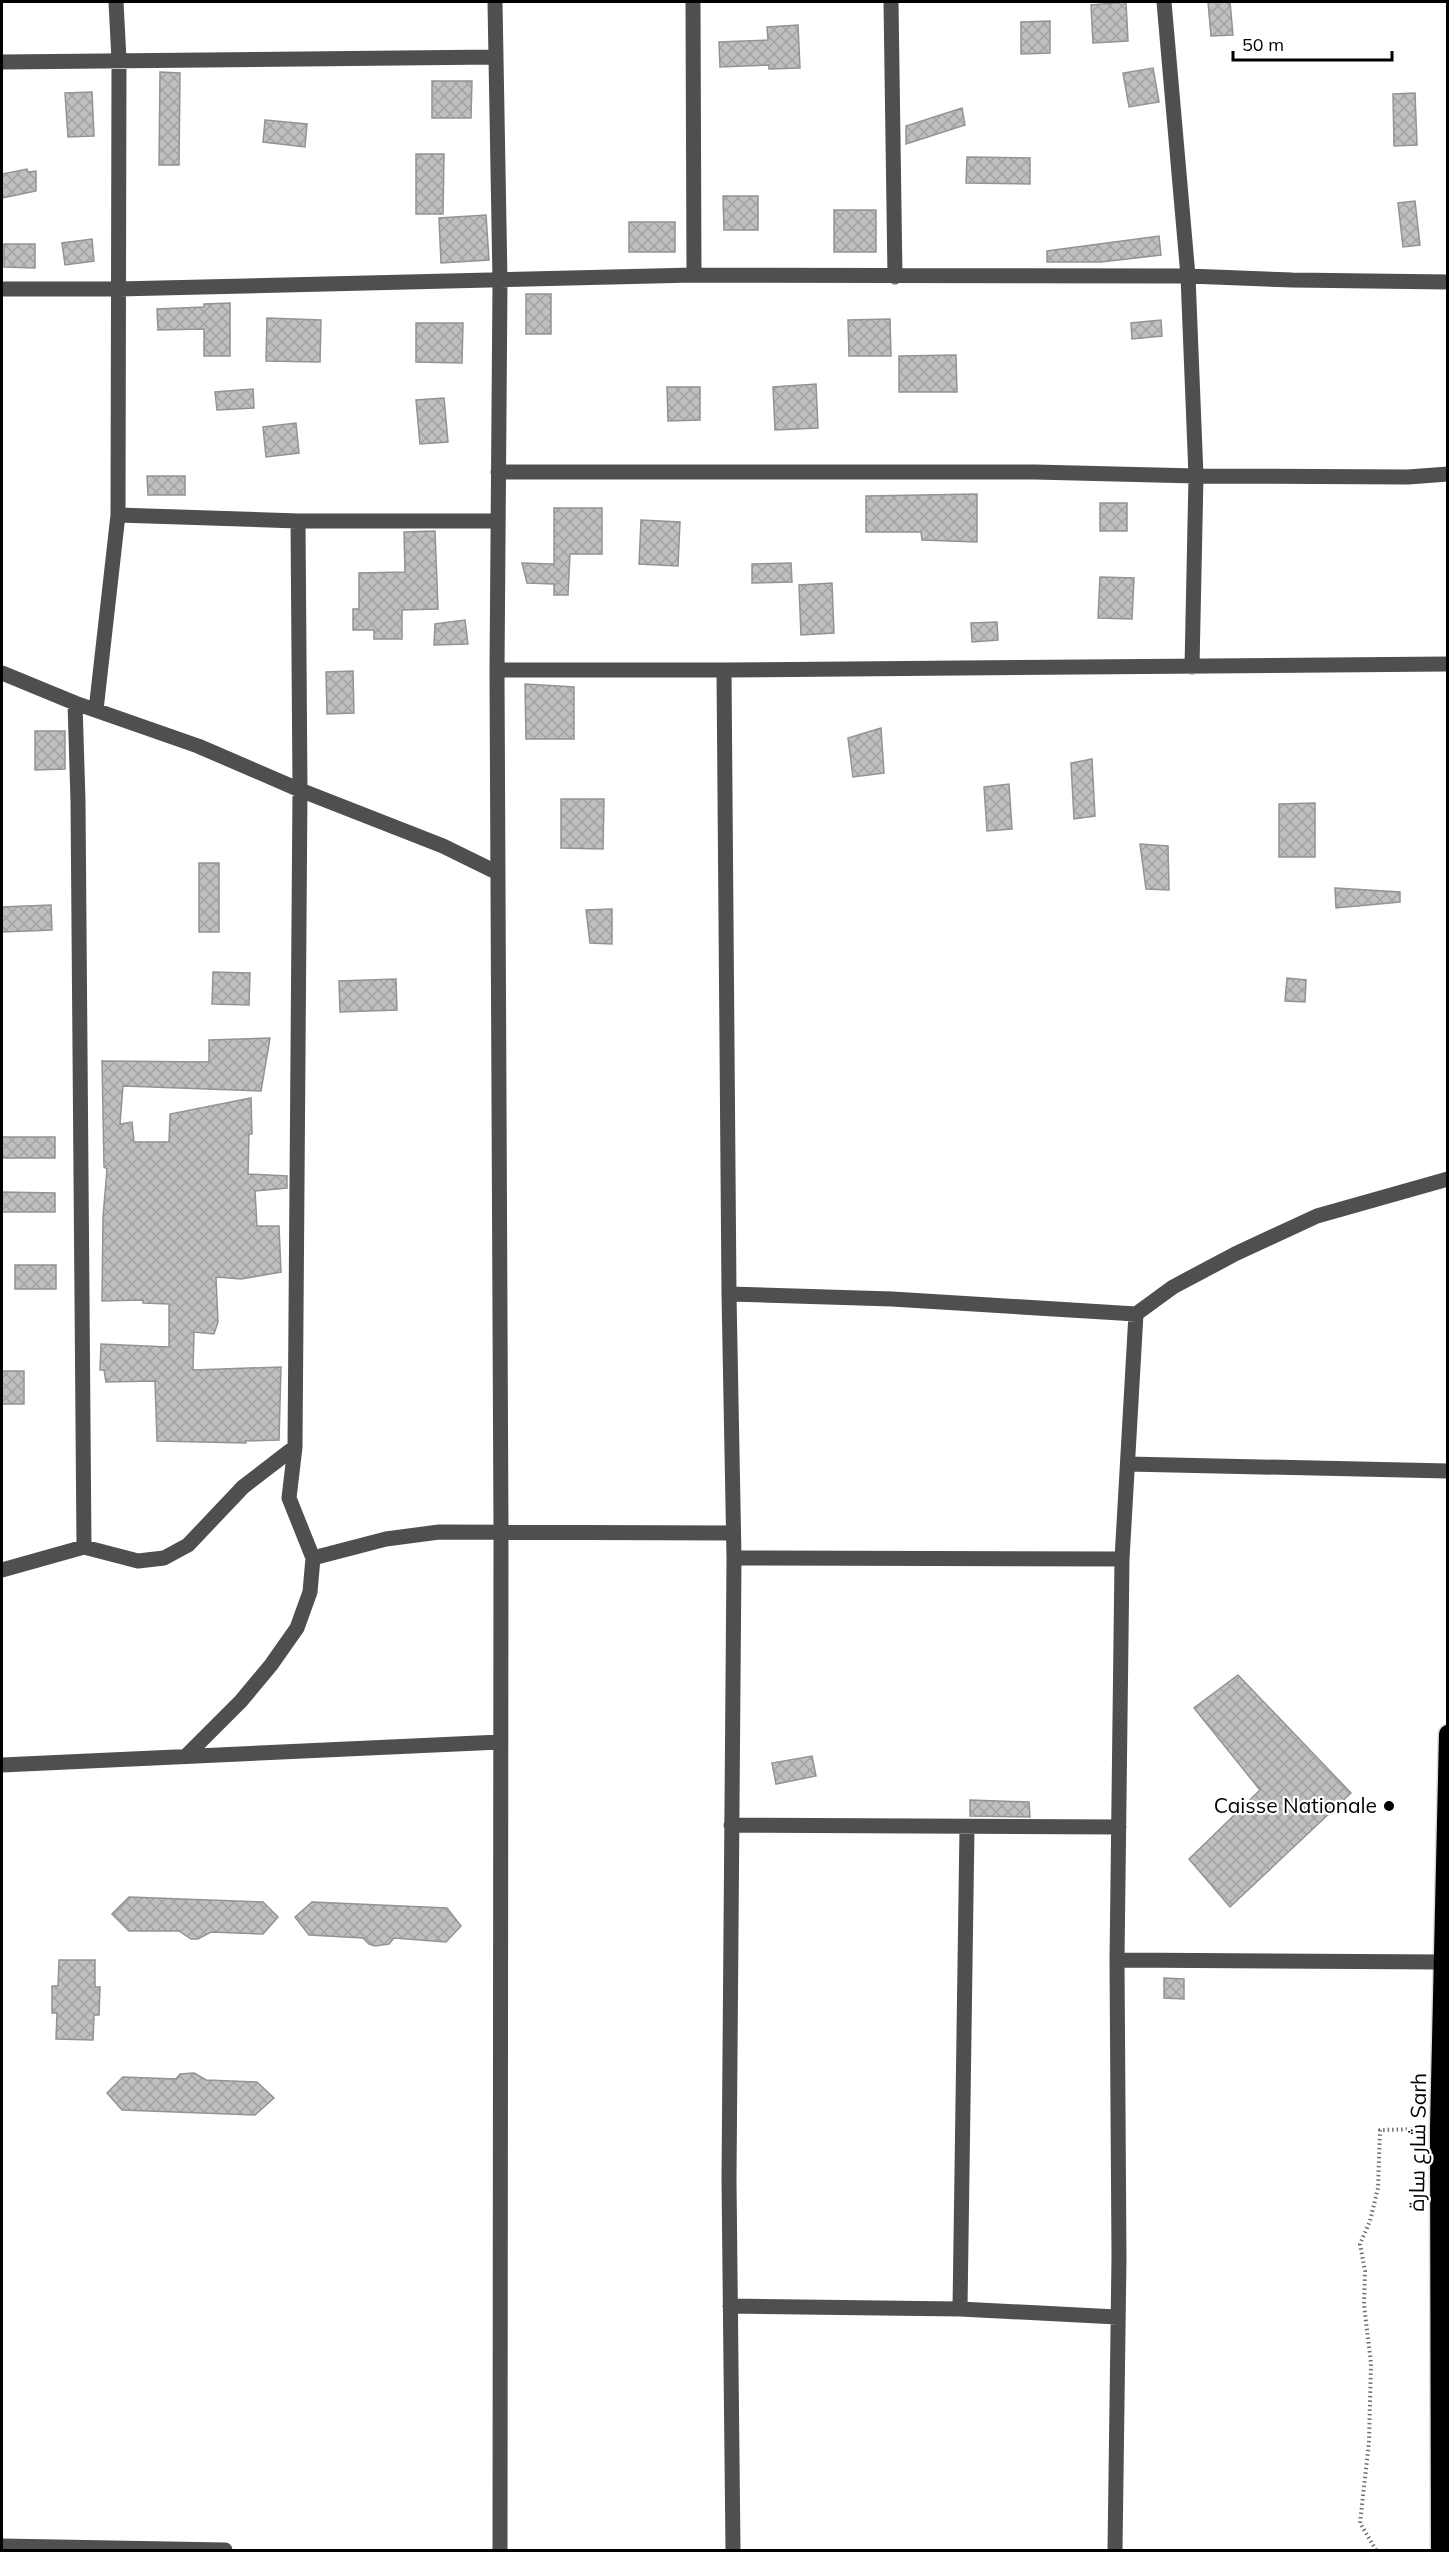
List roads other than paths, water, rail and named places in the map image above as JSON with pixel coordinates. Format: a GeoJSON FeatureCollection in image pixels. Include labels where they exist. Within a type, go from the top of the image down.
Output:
{"type":"FeatureCollection","features":[{"type":"Feature","properties":{"kind":"highway","name":"شارع سارة Sarh"},"geometry":{"type":"LineString","coordinates":[[1440,2550],[1440,2129],[1448,1734]]}},
{"type":"Feature","properties":{"kind":"street"},"geometry":{"type":"LineString","coordinates":[[96,711],[118,515],[119,60],[116,2]]}},
{"type":"Feature","properties":{"kind":"street"},"geometry":{"type":"LineString","coordinates":[[495,2],[500,281],[498,472],[501,1533],[500,2550]]}},
{"type":"Feature","properties":{"kind":"street"},"geometry":{"type":"LineString","coordinates":[[693,2],[694,275]]}},
{"type":"Feature","properties":{"kind":"street"},"geometry":{"type":"LineString","coordinates":[[891,2],[895,277]]}},
{"type":"Feature","properties":{"kind":"street"},"geometry":{"type":"LineString","coordinates":[[1164,2],[1188,276],[1196,476],[1192,667]]}},
{"type":"Feature","properties":{"kind":"street"},"geometry":{"type":"LineString","coordinates":[[2,62],[496,57]]}},
{"type":"Feature","properties":{"kind":"street"},"geometry":{"type":"LineString","coordinates":[[2,289],[118,289],[694,275],[1188,276],[1448,282]]}},
{"type":"Feature","properties":{"kind":"street"},"geometry":{"type":"LineString","coordinates":[[498,472],[1035,472],[1196,476],[1408,477],[1448,474]]}},
{"type":"Feature","properties":{"kind":"street"},"geometry":{"type":"LineString","coordinates":[[118,515],[298,521],[498,521]]}},
{"type":"Feature","properties":{"kind":"street"},"geometry":{"type":"LineString","coordinates":[[186,1756],[241,1701],[297,1628],[310,1592],[313,1558],[289,1498],[295,1447],[300,790],[298,521]]}},
{"type":"Feature","properties":{"kind":"street"},"geometry":{"type":"LineString","coordinates":[[498,670],[1448,664]]}},
{"type":"Feature","properties":{"kind":"street"},"geometry":{"type":"LineString","coordinates":[[724,670],[729,1294],[734,1558],[730,2306],[733,2550]]}},
{"type":"Feature","properties":{"kind":"street"},"geometry":{"type":"LineString","coordinates":[[2,673],[75,704],[198,746],[300,790],[443,846],[498,873]]}},
{"type":"Feature","properties":{"kind":"street"},"geometry":{"type":"LineString","coordinates":[[75,704],[78,801],[84,1547]]}},
{"type":"Feature","properties":{"kind":"street"},"geometry":{"type":"LineString","coordinates":[[729,1294],[892,1299],[1136,1314],[1173,1287],[1235,1254],[1317,1216],[1448,1179]]}},
{"type":"Feature","properties":{"kind":"street"},"geometry":{"type":"LineString","coordinates":[[1115,2550],[1117,1960],[1122,1559],[1136,1314]]}},
{"type":"Feature","properties":{"kind":"street"},"geometry":{"type":"LineString","coordinates":[[2,1570],[84,1547],[138,1561],[164,1558],[188,1545],[243,1487],[295,1447]]}},
{"type":"Feature","properties":{"kind":"street"},"geometry":{"type":"LineString","coordinates":[[1128,1464],[1448,1471]]}},
{"type":"Feature","properties":{"kind":"street"},"geometry":{"type":"LineString","coordinates":[[313,1558],[386,1539],[439,1532],[733,1533]]}},
{"type":"Feature","properties":{"kind":"street"},"geometry":{"type":"LineString","coordinates":[[734,1558],[1122,1559]]}},
{"type":"Feature","properties":{"kind":"street"},"geometry":{"type":"LineString","coordinates":[[2,1765],[500,1742]]}},
{"type":"Feature","properties":{"kind":"street"},"geometry":{"type":"LineString","coordinates":[[731,1826],[1119,1827]]}},
{"type":"Feature","properties":{"kind":"street"},"geometry":{"type":"LineString","coordinates":[[960,2309],[967,1827]]}},
{"type":"Feature","properties":{"kind":"street"},"geometry":{"type":"LineString","coordinates":[[1117,1960],[1443,1962]]}},
{"type":"Feature","properties":{"kind":"street"},"geometry":{"type":"LineString","coordinates":[[730,2306],[960,2309],[1117,2317]]}},
{"type":"Feature","properties":{"kind":"street"},"geometry":{"type":"LineString","coordinates":[[2,2546],[225,2550]]}},
{"type":"Feature","properties":{"kind":"place","name":"Caisse Nationale"},"geometry":{"type":"Point","coordinates":[1389,1806]}}]}
